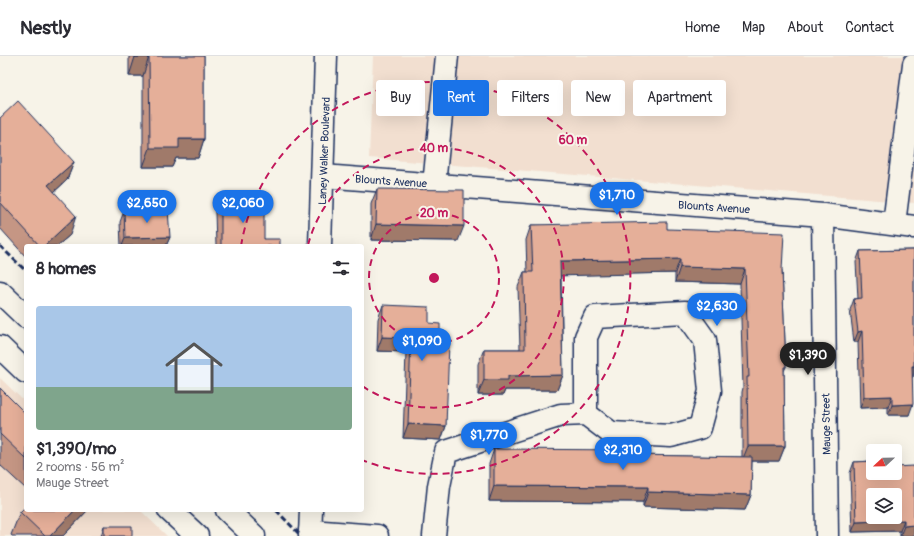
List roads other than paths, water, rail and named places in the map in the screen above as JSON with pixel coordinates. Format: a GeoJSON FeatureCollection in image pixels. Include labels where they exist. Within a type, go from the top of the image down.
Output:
{"type":"FeatureCollection","features":[{"type":"Feature","properties":{"kind":"street","name":"Laney Walker Boulevard"},"geometry":{"type":"LineString","coordinates":[[320,244],[326,56]]}},
{"type":"Feature","properties":{"kind":"street"},"geometry":{"type":"LineString","coordinates":[[434,185],[447,56]]}},
{"type":"Feature","properties":{"kind":"street"},"geometry":{"type":"LineString","coordinates":[[904,225],[914,64]]}},
{"type":"Feature","properties":{"kind":"street","name":"Blounts Avenue"},"geometry":{"type":"LineString","coordinates":[[323,176],[823,215],[904,225]]}},
{"type":"Feature","properties":{"kind":"street","name":"Mauge Street"},"geometry":{"type":"LineString","coordinates":[[823,215],[827,536]]}},
{"type":"Feature","properties":{"kind":"street"},"geometry":{"type":"LineString","coordinates":[[1,295],[24,315]]}},
{"type":"Feature","properties":{"kind":"street"},"geometry":{"type":"LineString","coordinates":[[434,536],[439,486],[446,452],[561,415],[586,414],[611,433],[672,436],[700,428],[710,390],[705,340],[685,312],[595,317],[586,337],[586,414]]}},
{"type":"Feature","properties":{"kind":"street"},"geometry":{"type":"LineString","coordinates":[[0,347],[24,370]]}},
{"type":"Feature","properties":{"kind":"street"},"geometry":{"type":"LineString","coordinates":[[172,512],[196,536]]}},
{"type":"Feature","properties":{"kind":"street"},"geometry":{"type":"LineString","coordinates":[[229,512],[254,536]]}},
{"type":"Feature","properties":{"kind":"street"},"geometry":{"type":"LineString","coordinates":[[311,512],[310,534],[378,536]]}},
{"type":"Feature","properties":{"kind":"railway"},"geometry":{"type":"LineString","coordinates":[[0,246],[24,269]]}},
{"type":"Feature","properties":{"kind":"railway"},"geometry":{"type":"LineString","coordinates":[[278,512],[301,536]]}}]}
